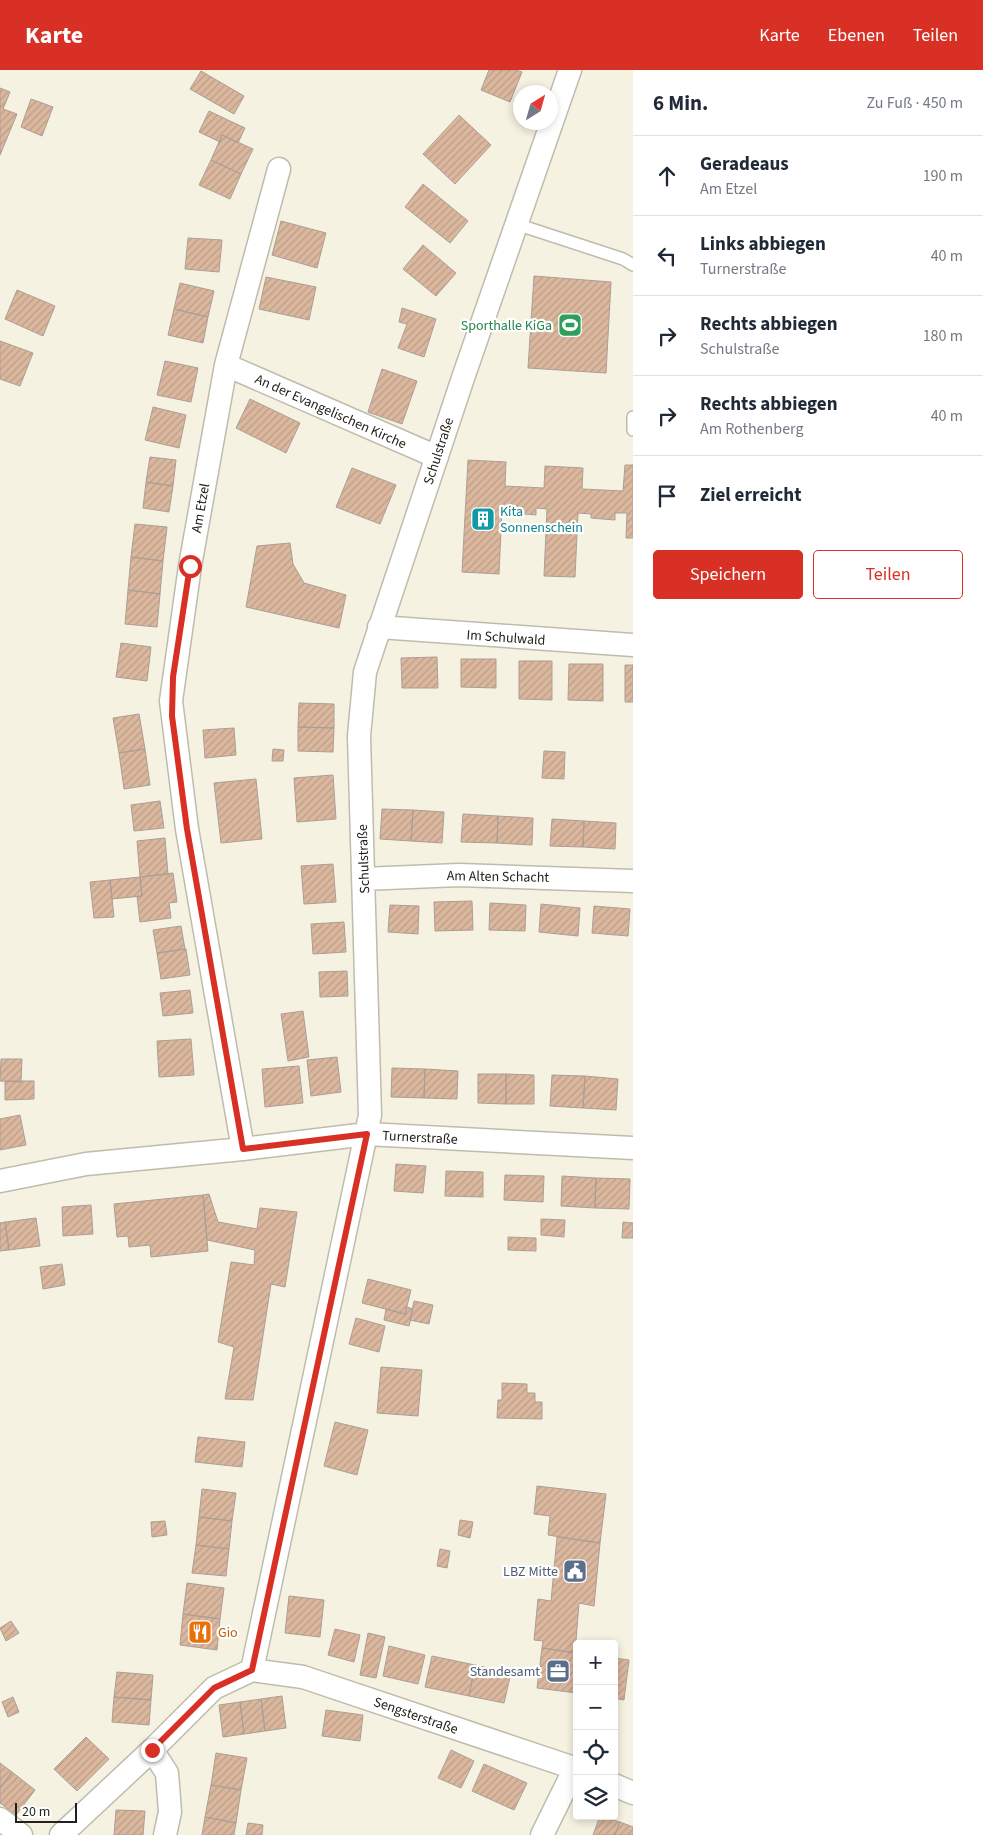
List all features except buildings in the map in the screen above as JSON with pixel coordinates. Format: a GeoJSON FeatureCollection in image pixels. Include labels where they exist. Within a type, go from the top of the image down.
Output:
{"type":"FeatureCollection","features":[{"type":"Feature","properties":{"kind":"street","name":"Schulstraße"},"geometry":{"type":"LineString","coordinates":[[252,1670],[367,1134],[370,1090],[361,712],[365,672],[570,70]]}},
{"type":"Feature","properties":{"kind":"street","name":"Am Etzel"},"geometry":{"type":"LineString","coordinates":[[243,1149],[187,829],[172,716],[173,677],[226,365],[279,169]]}},
{"type":"Feature","properties":{"kind":"street","name":"An der Evangelischen Kirche"},"geometry":{"type":"LineString","coordinates":[[226,365],[437,457]]}},
{"type":"Feature","properties":{"kind":"street","name":"Im Schulwald"},"geometry":{"type":"LineString","coordinates":[[379,627],[633,645]]}},
{"type":"Feature","properties":{"kind":"street","name":"Am Alten Schacht"},"geometry":{"type":"LineString","coordinates":[[364,879],[460,875],[633,881]]}},
{"type":"Feature","properties":{"kind":"street","name":"Turnerstraße"},"geometry":{"type":"LineString","coordinates":[[0,1181],[86,1164],[243,1149],[367,1134],[633,1148]]}},
{"type":"Feature","properties":{"kind":"street"},"geometry":{"type":"LineString","coordinates":[[61,1835],[152,1750],[214,1688],[252,1670]]}},
{"type":"Feature","properties":{"kind":"street","name":"Sengsterstraße"},"geometry":{"type":"LineString","coordinates":[[252,1670],[303,1677],[573,1768]]}},
{"type":"Feature","properties":{"kind":"street"},"geometry":{"type":"LineString","coordinates":[[152,1750],[167,1774],[170,1812],[165,1835]]}},
{"type":"Feature","properties":{"kind":"street"},"geometry":{"type":"LineString","coordinates":[[542,1835],[573,1775]]}},
{"type":"Feature","properties":{"kind":"street"},"geometry":{"type":"LineString","coordinates":[[618,1787],[633,1793]]}},
{"type":"Feature","properties":{"kind":"street"},"geometry":{"type":"LineString","coordinates":[[0,1819],[21,1835]]}},
{"type":"Feature","properties":{"kind":"lane"},"geometry":{"type":"LineString","coordinates":[[516,224],[623,259],[633,265]]}},
{"type":"Feature","properties":{"kind":"lane"},"geometry":{"type":"LineString","coordinates":[[633,417],[633,430]]}},
{"type":"Feature","properties":{"kind":"place","name":"Sporthalle KiGa"},"geometry":{"type":"Point","coordinates":[570,325]}},
{"type":"Feature","properties":{"kind":"place","name":"Kita Sonnenschein"},"geometry":{"type":"Point","coordinates":[483,519]}},
{"type":"Feature","properties":{"kind":"place","name":"LBZ Mitte"},"geometry":{"type":"Point","coordinates":[575,1571]}},
{"type":"Feature","properties":{"kind":"place","name":"Gio"},"geometry":{"type":"Point","coordinates":[200,1632]}},
{"type":"Feature","properties":{"kind":"place","name":"Standesamt"},"geometry":{"type":"Point","coordinates":[558,1671]}},
{"type":"Feature","properties":{"kind":"route"},"geometry":{"type":"LineString","coordinates":[[152,1750],[214,1688],[252,1670],[367,1134],[243,1149],[187,829],[172,716],[173,677],[190,566]]}}]}
